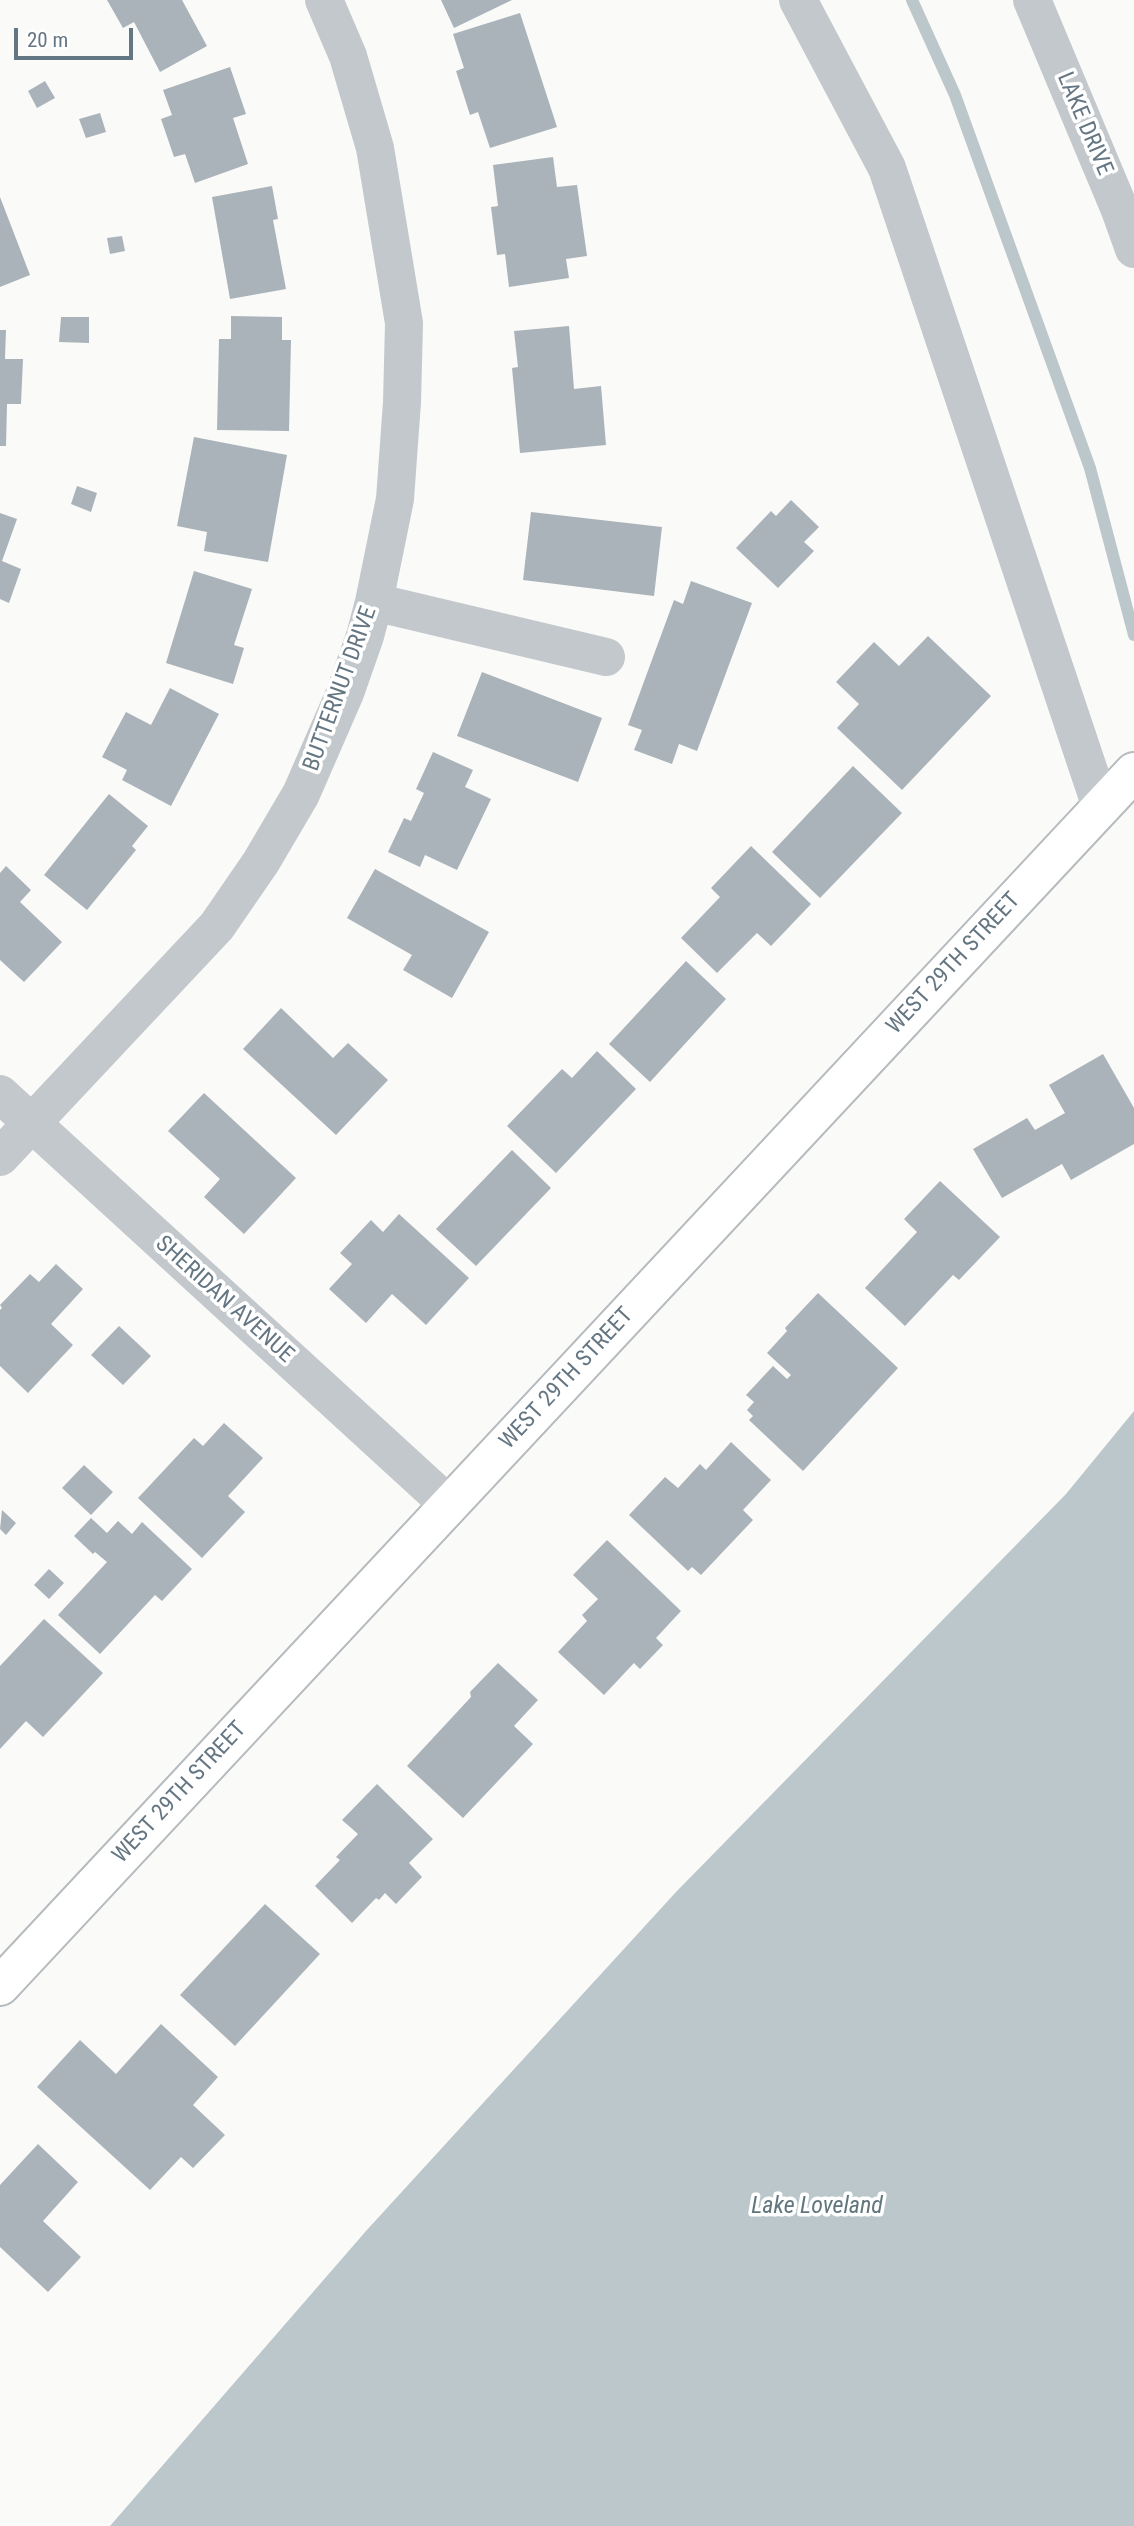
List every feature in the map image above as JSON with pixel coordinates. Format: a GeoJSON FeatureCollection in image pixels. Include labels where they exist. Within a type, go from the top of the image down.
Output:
{"type":"FeatureCollection","features":[{"type":"Feature","properties":{"kind":"main road","name":"WEST 29TH STREET"},"geometry":{"type":"LineString","coordinates":[[0,1986],[1134,772]]}},
{"type":"Feature","properties":{"kind":"street","name":"BUTTERNUT DRIVE"},"geometry":{"type":"LineString","coordinates":[[0,1157],[217,926],[261,862],[301,794],[345,693],[374,602],[395,499],[404,323],[376,148],[348,56],[324,0]]}},
{"type":"Feature","properties":{"kind":"street"},"geometry":{"type":"LineString","coordinates":[[798,0],[887,168],[1101,807]]}},
{"type":"Feature","properties":{"kind":"street","name":"LAKE DRIVE"},"geometry":{"type":"LineString","coordinates":[[1032,0],[1127,207],[1134,249]]}},
{"type":"Feature","properties":{"kind":"street"},"geometry":{"type":"LineString","coordinates":[[374,602],[606,657]]}},
{"type":"Feature","properties":{"kind":"street","name":"SHERIDAN AVENUE"},"geometry":{"type":"LineString","coordinates":[[0,1094],[449,1505]]}},
{"type":"Feature","properties":{"kind":"water","name":"Lake Loveland"},"geometry":{"type":"Polygon","coordinates":[[[1134,1411],[1134,2526],[110,2526],[366,2231],[676,1892],[1066,1494],[1134,1411]]]}},
{"type":"Feature","properties":{"kind":"building"},"geometry":{"type":"Polygon","coordinates":[[[107,0],[182,0],[207,46],[160,72],[134,22],[123,28],[107,0]]]}},
{"type":"Feature","properties":{"kind":"building"},"geometry":{"type":"Polygon","coordinates":[[[441,0],[512,0],[454,28],[441,0]]]}},
{"type":"Feature","properties":{"kind":"building"},"geometry":{"type":"Polygon","coordinates":[[[520,13],[557,127],[490,148],[478,112],[470,115],[456,71],[464,68],[453,34],[520,13]]]}},
{"type":"Feature","properties":{"kind":"building"},"geometry":{"type":"Polygon","coordinates":[[[230,67],[246,114],[233,118],[248,164],[195,183],[185,154],[174,157],[161,119],[172,115],[163,90],[230,67]]]}},
{"type":"Feature","properties":{"kind":"building"},"geometry":{"type":"Polygon","coordinates":[[[45,81],[55,98],[37,108],[28,91],[45,81]]]}},
{"type":"Feature","properties":{"kind":"building"},"geometry":{"type":"Polygon","coordinates":[[[100,113],[106,132],[86,138],[79,119],[100,113]]]}},
{"type":"Feature","properties":{"kind":"building"},"geometry":{"type":"Polygon","coordinates":[[[553,157],[557,187],[577,185],[587,256],[566,259],[569,278],[509,287],[505,254],[497,255],[491,207],[498,206],[493,165],[553,157]]]}},
{"type":"Feature","properties":{"kind":"building"},"geometry":{"type":"Polygon","coordinates":[[[272,186],[278,219],[273,220],[286,289],[230,299],[212,197],[272,186]]]}},
{"type":"Feature","properties":{"kind":"building"},"geometry":{"type":"Polygon","coordinates":[[[0,197],[30,275],[0,287],[0,197]]]}},
{"type":"Feature","properties":{"kind":"building"},"geometry":{"type":"Polygon","coordinates":[[[122,236],[125,251],[110,254],[107,238],[122,236]]]}},
{"type":"Feature","properties":{"kind":"building"},"geometry":{"type":"Polygon","coordinates":[[[231,316],[282,317],[282,340],[291,340],[289,431],[217,430],[219,339],[231,339],[231,316]]]}},
{"type":"Feature","properties":{"kind":"building"},"geometry":{"type":"Polygon","coordinates":[[[61,317],[89,317],[89,343],[59,342],[61,317]]]}},
{"type":"Feature","properties":{"kind":"building"},"geometry":{"type":"Polygon","coordinates":[[[569,326],[574,389],[601,386],[606,445],[520,453],[512,368],[518,367],[514,331],[569,326]]]}},
{"type":"Feature","properties":{"kind":"building"},"geometry":{"type":"Polygon","coordinates":[[[0,330],[6,330],[5,359],[23,359],[21,404],[7,404],[6,446],[0,446],[0,330]]]}},
{"type":"Feature","properties":{"kind":"building"},"geometry":{"type":"Polygon","coordinates":[[[194,437],[287,455],[268,562],[204,551],[207,532],[177,526],[194,437]]]}},
{"type":"Feature","properties":{"kind":"building"},"geometry":{"type":"Polygon","coordinates":[[[77,486],[97,493],[91,512],[71,504],[77,486]]]}},
{"type":"Feature","properties":{"kind":"building"},"geometry":{"type":"Polygon","coordinates":[[[791,500],[819,527],[804,542],[814,551],[778,588],[736,548],[771,511],[776,516],[791,500]]]}},
{"type":"Feature","properties":{"kind":"building"},"geometry":{"type":"Polygon","coordinates":[[[531,512],[662,527],[654,596],[523,580],[531,512]]]}},
{"type":"Feature","properties":{"kind":"building"},"geometry":{"type":"Polygon","coordinates":[[[0,513],[17,519],[2,561],[21,569],[9,603],[0,599],[0,513]]]}},
{"type":"Feature","properties":{"kind":"building"},"geometry":{"type":"Polygon","coordinates":[[[194,571],[252,589],[234,645],[244,648],[233,684],[166,663],[194,571]]]}},
{"type":"Feature","properties":{"kind":"building"},"geometry":{"type":"Polygon","coordinates":[[[691,581],[752,603],[697,751],[679,744],[672,764],[634,750],[642,730],[628,725],[674,600],[683,604],[691,581]]]}},
{"type":"Feature","properties":{"kind":"building"},"geometry":{"type":"Polygon","coordinates":[[[928,636],[991,696],[902,790],[837,728],[859,704],[836,682],[874,642],[899,666],[928,636]]]}},
{"type":"Feature","properties":{"kind":"building"},"geometry":{"type":"Polygon","coordinates":[[[482,672],[602,718],[578,782],[457,736],[482,672]]]}},
{"type":"Feature","properties":{"kind":"building"},"geometry":{"type":"Polygon","coordinates":[[[170,688],[219,714],[171,806],[122,780],[127,770],[102,757],[126,712],[151,725],[170,688]]]}},
{"type":"Feature","properties":{"kind":"building"},"geometry":{"type":"Polygon","coordinates":[[[433,752],[473,770],[465,787],[491,799],[457,870],[425,855],[420,867],[388,852],[404,818],[411,821],[424,793],[416,789],[433,752]]]}},
{"type":"Feature","properties":{"kind":"building"},"geometry":{"type":"Polygon","coordinates":[[[853,766],[902,813],[820,898],[772,852],[853,766]]]}},
{"type":"Feature","properties":{"kind":"building"},"geometry":{"type":"Polygon","coordinates":[[[109,794],[148,826],[132,846],[136,850],[87,910],[44,875],[109,794]]]}},
{"type":"Feature","properties":{"kind":"building"},"geometry":{"type":"Polygon","coordinates":[[[751,846],[811,904],[771,946],[757,933],[717,973],[681,938],[720,897],[711,888],[751,846]]]}},
{"type":"Feature","properties":{"kind":"building"},"geometry":{"type":"Polygon","coordinates":[[[6,866],[31,890],[20,902],[62,942],[24,982],[0,960],[0,873],[6,866]]]}},
{"type":"Feature","properties":{"kind":"building"},"geometry":{"type":"Polygon","coordinates":[[[375,869],[489,932],[452,998],[403,970],[412,955],[347,918],[375,869]]]}},
{"type":"Feature","properties":{"kind":"building"},"geometry":{"type":"Polygon","coordinates":[[[686,961],[726,999],[650,1082],[609,1044],[686,961]]]}},
{"type":"Feature","properties":{"kind":"building"},"geometry":{"type":"Polygon","coordinates":[[[281,1008],[333,1058],[348,1043],[388,1080],[336,1135],[243,1049],[281,1008]]]}},
{"type":"Feature","properties":{"kind":"building"},"geometry":{"type":"Polygon","coordinates":[[[597,1051],[636,1089],[556,1173],[507,1126],[562,1069],[572,1078],[597,1051]]]}},
{"type":"Feature","properties":{"kind":"building"},"geometry":{"type":"Polygon","coordinates":[[[1103,1054],[1134,1108],[1134,1144],[1071,1180],[1062,1164],[1002,1198],[973,1149],[1027,1118],[1035,1130],[1065,1113],[1049,1085],[1103,1054]]]}},
{"type":"Feature","properties":{"kind":"building"},"geometry":{"type":"Polygon","coordinates":[[[204,1093],[296,1178],[244,1234],[204,1197],[220,1179],[168,1131],[204,1093]]]}},
{"type":"Feature","properties":{"kind":"building"},"geometry":{"type":"Polygon","coordinates":[[[512,1150],[551,1188],[476,1266],[436,1229],[512,1150]]]}},
{"type":"Feature","properties":{"kind":"building"},"geometry":{"type":"Polygon","coordinates":[[[940,1181],[1000,1237],[959,1280],[953,1275],[905,1326],[865,1288],[917,1232],[904,1219],[940,1181]]]}},
{"type":"Feature","properties":{"kind":"building"},"geometry":{"type":"Polygon","coordinates":[[[399,1214],[469,1278],[426,1325],[392,1294],[366,1323],[329,1289],[352,1264],[340,1253],[371,1220],[383,1232],[399,1214]]]}},
{"type":"Feature","properties":{"kind":"building"},"geometry":{"type":"Polygon","coordinates":[[[56,1264],[83,1289],[51,1324],[73,1345],[28,1393],[0,1366],[0,1305],[30,1274],[39,1282],[56,1264]]]}},
{"type":"Feature","properties":{"kind":"building"},"geometry":{"type":"Polygon","coordinates":[[[818,1293],[898,1368],[803,1471],[749,1420],[753,1416],[747,1410],[754,1402],[746,1395],[773,1366],[787,1379],[791,1375],[767,1353],[787,1331],[785,1328],[818,1293]]]}},
{"type":"Feature","properties":{"kind":"building"},"geometry":{"type":"Polygon","coordinates":[[[119,1326],[151,1356],[123,1385],[91,1355],[119,1326]]]}},
{"type":"Feature","properties":{"kind":"building"},"geometry":{"type":"Polygon","coordinates":[[[224,1423],[263,1458],[228,1496],[245,1512],[202,1558],[138,1498],[194,1438],[203,1446],[224,1423]]]}},
{"type":"Feature","properties":{"kind":"building"},"geometry":{"type":"Polygon","coordinates":[[[731,1442],[771,1480],[743,1510],[753,1520],[701,1575],[692,1567],[688,1571],[629,1515],[665,1477],[678,1488],[700,1464],[706,1470],[731,1442]]]}},
{"type":"Feature","properties":{"kind":"building"},"geometry":{"type":"Polygon","coordinates":[[[84,1465],[113,1492],[91,1515],[62,1488],[84,1465]]]}},
{"type":"Feature","properties":{"kind":"building"},"geometry":{"type":"Polygon","coordinates":[[[2,1510],[16,1523],[6,1535],[0,1529],[2,1510]]]}},
{"type":"Feature","properties":{"kind":"building"},"geometry":{"type":"Polygon","coordinates":[[[91,1518],[107,1533],[118,1521],[132,1534],[142,1522],[192,1569],[162,1601],[155,1595],[100,1654],[58,1615],[107,1562],[95,1552],[93,1554],[74,1536],[91,1518]]]}},
{"type":"Feature","properties":{"kind":"building"},"geometry":{"type":"Polygon","coordinates":[[[607,1540],[681,1611],[656,1638],[663,1645],[640,1669],[634,1663],[604,1695],[558,1652],[587,1621],[582,1615],[598,1599],[573,1575],[607,1540]]]}},
{"type":"Feature","properties":{"kind":"building"},"geometry":{"type":"Polygon","coordinates":[[[49,1569],[64,1583],[49,1599],[34,1585],[49,1569]]]}},
{"type":"Feature","properties":{"kind":"building"},"geometry":{"type":"Polygon","coordinates":[[[44,1619],[103,1673],[43,1737],[26,1721],[0,1749],[0,1666],[44,1619]]]}},
{"type":"Feature","properties":{"kind":"building"},"geometry":{"type":"Polygon","coordinates":[[[498,1663],[538,1700],[514,1726],[533,1744],[463,1818],[407,1766],[471,1697],[470,1692],[498,1663]]]}},
{"type":"Feature","properties":{"kind":"building"},"geometry":{"type":"Polygon","coordinates":[[[377,1784],[433,1839],[409,1863],[422,1877],[396,1904],[385,1893],[379,1900],[376,1898],[352,1923],[315,1886],[340,1860],[336,1857],[358,1834],[342,1820],[377,1784]]]}},
{"type":"Feature","properties":{"kind":"building"},"geometry":{"type":"Polygon","coordinates":[[[265,1904],[320,1954],[235,2046],[180,1995],[265,1904]]]}},
{"type":"Feature","properties":{"kind":"building"},"geometry":{"type":"Polygon","coordinates":[[[161,2024],[218,2077],[193,2105],[225,2135],[193,2168],[181,2157],[150,2190],[37,2087],[80,2040],[116,2074],[161,2024]]]}},
{"type":"Feature","properties":{"kind":"building"},"geometry":{"type":"Polygon","coordinates":[[[38,2144],[78,2182],[43,2221],[81,2257],[48,2292],[0,2247],[0,2185],[38,2144]]]}},
{"type":"Feature","properties":{"kind":"waterway"},"geometry":{"type":"LineString","coordinates":[[912,0],[955,95],[1090,468],[1134,635]]}}]}
